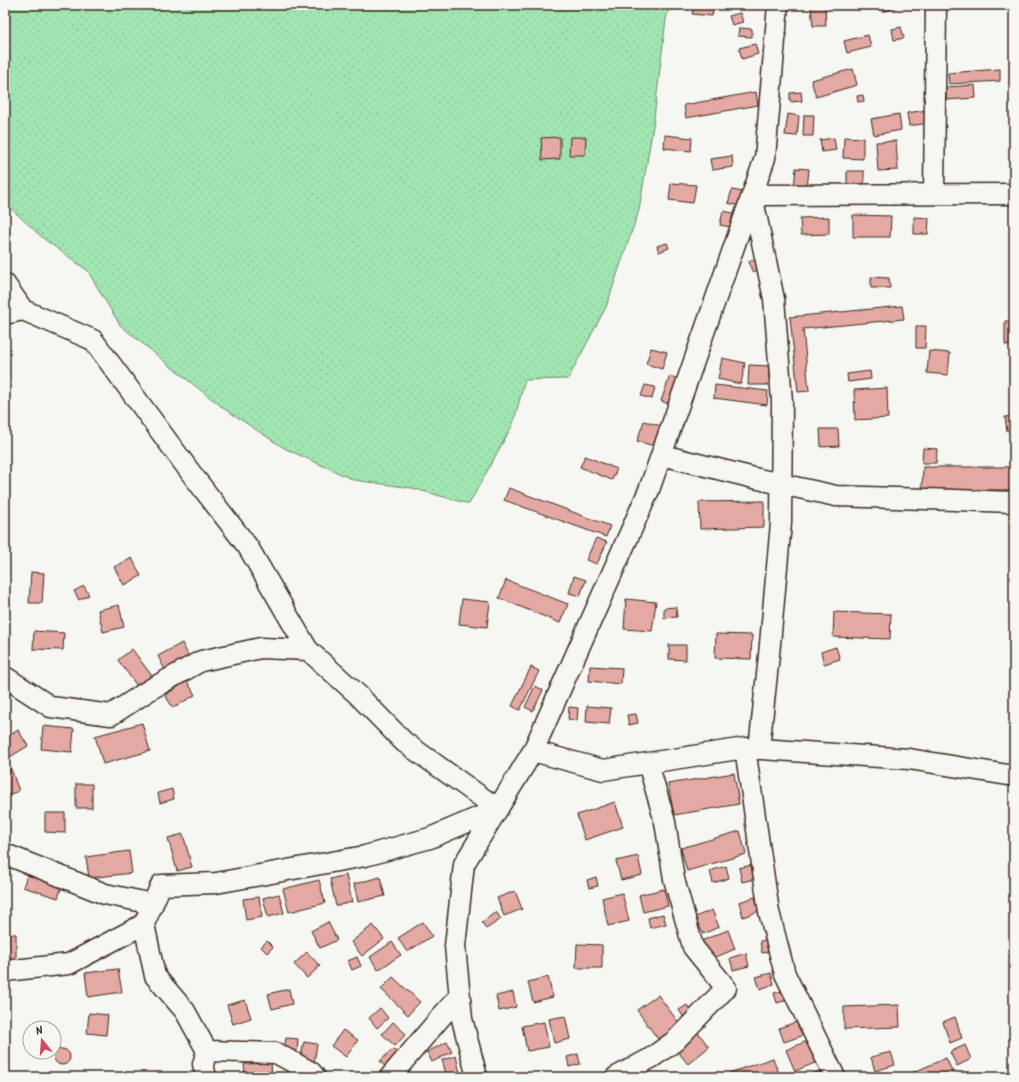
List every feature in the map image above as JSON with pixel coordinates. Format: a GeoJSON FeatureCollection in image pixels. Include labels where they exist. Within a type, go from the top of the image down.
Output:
{"type":"FeatureCollection","features":[{"type":"Feature","properties":{"kind":"street"},"geometry":{"type":"LineString","coordinates":[[477,1077],[462,1019],[456,946],[464,864],[533,751],[649,490],[662,455],[765,158],[778,5]]}},
{"type":"Feature","properties":{"kind":"street"},"geometry":{"type":"LineString","coordinates":[[934,194],[936,5]]}},
{"type":"Feature","properties":{"kind":"street"},"geometry":{"type":"LineString","coordinates":[[752,195],[1014,194]]}},
{"type":"Feature","properties":{"kind":"street"},"geometry":{"type":"LineString","coordinates":[[752,195],[774,299],[782,401],[781,523],[769,655],[752,749],[769,912],[785,974],[835,1077]]}},
{"type":"Feature","properties":{"kind":"street"},"geometry":{"type":"LineString","coordinates":[[5,284],[14,312],[93,340],[191,473],[248,547],[308,650],[356,694],[404,742],[498,809]]}},
{"type":"Feature","properties":{"kind":"street"},"geometry":{"type":"LineString","coordinates":[[662,455],[836,496],[1014,502]]}},
{"type":"Feature","properties":{"kind":"street"},"geometry":{"type":"LineString","coordinates":[[5,677],[51,707],[111,715],[151,689],[201,660],[261,648],[308,650]]}},
{"type":"Feature","properties":{"kind":"street"},"geometry":{"type":"LineString","coordinates":[[533,751],[603,770],[752,749],[910,760],[1014,776]]}},
{"type":"Feature","properties":{"kind":"street"},"geometry":{"type":"LineString","coordinates":[[616,1077],[651,1058],[675,1041],[726,988],[693,947],[674,879],[665,822],[648,763]]}},
{"type":"Feature","properties":{"kind":"street"},"geometry":{"type":"LineString","coordinates":[[206,1077],[202,1064],[207,1051],[185,1010],[155,976],[144,924],[161,885],[216,883],[365,856],[430,838],[498,809]]}},
{"type":"Feature","properties":{"kind":"street"},"geometry":{"type":"LineString","coordinates":[[5,854],[105,894],[153,904]]}},
{"type":"Feature","properties":{"kind":"street"},"geometry":{"type":"LineString","coordinates":[[5,971],[69,964],[144,924]]}},
{"type":"Feature","properties":{"kind":"street"},"geometry":{"type":"LineString","coordinates":[[390,1077],[460,996]]}},
{"type":"Feature","properties":{"kind":"street"},"geometry":{"type":"LineString","coordinates":[[207,1051],[276,1053],[311,1072],[315,1077]]}},
{"type":"Feature","properties":{"kind":"green space"},"geometry":{"type":"Polygon","coordinates":[[[5,5],[670,5],[666,19],[653,126],[639,210],[606,307],[568,379],[525,380],[513,424],[469,504],[412,488],[354,480],[284,448],[226,410],[120,325],[87,270],[44,239],[5,203],[5,5]]]}},
{"type":"Feature","properties":{"kind":"building"},"geometry":{"type":"Polygon","coordinates":[[[694,5],[714,5],[712,16],[692,14],[694,5]]]}},
{"type":"Feature","properties":{"kind":"building"},"geometry":{"type":"Polygon","coordinates":[[[880,5],[896,5],[896,8],[882,12],[880,5]]]}},
{"type":"Feature","properties":{"kind":"building"},"geometry":{"type":"Polygon","coordinates":[[[825,6],[826,26],[813,26],[811,7],[825,6]]]}},
{"type":"Feature","properties":{"kind":"building"},"geometry":{"type":"Polygon","coordinates":[[[740,13],[743,22],[732,25],[729,16],[740,13]]]}},
{"type":"Feature","properties":{"kind":"building"},"geometry":{"type":"Polygon","coordinates":[[[901,27],[904,38],[894,40],[892,29],[901,27]]]}},
{"type":"Feature","properties":{"kind":"building"},"geometry":{"type":"Polygon","coordinates":[[[739,28],[752,29],[752,37],[738,36],[739,28]]]}},
{"type":"Feature","properties":{"kind":"building"},"geometry":{"type":"Polygon","coordinates":[[[868,35],[871,47],[847,53],[844,41],[868,35]]]}},
{"type":"Feature","properties":{"kind":"building"},"geometry":{"type":"Polygon","coordinates":[[[755,44],[758,54],[742,59],[739,48],[755,44]]]}},
{"type":"Feature","properties":{"kind":"building"},"geometry":{"type":"Polygon","coordinates":[[[853,69],[857,85],[816,97],[811,80],[853,69]]]}},
{"type":"Feature","properties":{"kind":"building"},"geometry":{"type":"Polygon","coordinates":[[[1000,69],[1000,81],[949,84],[948,73],[1000,69]]]}},
{"type":"Feature","properties":{"kind":"building"},"geometry":{"type":"Polygon","coordinates":[[[975,85],[976,98],[946,100],[946,87],[975,85]]]}},
{"type":"Feature","properties":{"kind":"building"},"geometry":{"type":"Polygon","coordinates":[[[756,92],[758,105],[686,118],[684,105],[756,92]]]}},
{"type":"Feature","properties":{"kind":"building"},"geometry":{"type":"Polygon","coordinates":[[[801,92],[802,101],[790,102],[790,93],[801,92]]]}},
{"type":"Feature","properties":{"kind":"building"},"geometry":{"type":"Polygon","coordinates":[[[863,95],[864,101],[858,102],[857,96],[863,95]]]}},
{"type":"Feature","properties":{"kind":"building"},"geometry":{"type":"Polygon","coordinates":[[[927,110],[929,123],[909,126],[907,113],[927,110]]]}},
{"type":"Feature","properties":{"kind":"building"},"geometry":{"type":"Polygon","coordinates":[[[788,114],[799,116],[797,136],[785,135],[788,114]]]}},
{"type":"Feature","properties":{"kind":"building"},"geometry":{"type":"Polygon","coordinates":[[[899,114],[901,130],[874,135],[871,119],[899,114]]]}},
{"type":"Feature","properties":{"kind":"building"},"geometry":{"type":"Polygon","coordinates":[[[804,115],[814,115],[813,136],[803,136],[804,115]]]}},
{"type":"Feature","properties":{"kind":"building"},"geometry":{"type":"Polygon","coordinates":[[[665,135],[692,138],[691,151],[664,148],[665,135]]]}},
{"type":"Feature","properties":{"kind":"building"},"geometry":{"type":"Polygon","coordinates":[[[560,137],[560,159],[542,160],[541,138],[560,137]]]}},
{"type":"Feature","properties":{"kind":"building"},"geometry":{"type":"Polygon","coordinates":[[[570,137],[586,137],[585,155],[569,155],[570,137]]]}},
{"type":"Feature","properties":{"kind":"building"},"geometry":{"type":"Polygon","coordinates":[[[844,137],[863,138],[863,159],[843,158],[844,137]]]}},
{"type":"Feature","properties":{"kind":"building"},"geometry":{"type":"Polygon","coordinates":[[[834,138],[836,150],[822,152],[820,140],[834,138]]]}},
{"type":"Feature","properties":{"kind":"building"},"geometry":{"type":"Polygon","coordinates":[[[896,141],[898,170],[878,171],[876,142],[896,141]]]}},
{"type":"Feature","properties":{"kind":"building"},"geometry":{"type":"Polygon","coordinates":[[[732,156],[733,167],[712,170],[710,159],[732,156]]]}},
{"type":"Feature","properties":{"kind":"building"},"geometry":{"type":"Polygon","coordinates":[[[796,168],[809,169],[807,189],[794,188],[796,168]]]}},
{"type":"Feature","properties":{"kind":"building"},"geometry":{"type":"Polygon","coordinates":[[[847,171],[864,171],[864,190],[847,190],[847,171]]]}},
{"type":"Feature","properties":{"kind":"building"},"geometry":{"type":"Polygon","coordinates":[[[671,183],[696,185],[693,203],[669,200],[671,183]]]}},
{"type":"Feature","properties":{"kind":"building"},"geometry":{"type":"Polygon","coordinates":[[[732,190],[743,192],[739,206],[728,203],[732,190]]]}},
{"type":"Feature","properties":{"kind":"building"},"geometry":{"type":"Polygon","coordinates":[[[723,211],[733,213],[730,227],[720,225],[723,211]]]}},
{"type":"Feature","properties":{"kind":"building"},"geometry":{"type":"Polygon","coordinates":[[[853,215],[891,216],[890,237],[853,237],[853,215]]]}},
{"type":"Feature","properties":{"kind":"building"},"geometry":{"type":"Polygon","coordinates":[[[829,217],[829,234],[801,235],[800,218],[829,217]]]}},
{"type":"Feature","properties":{"kind":"building"},"geometry":{"type":"Polygon","coordinates":[[[914,217],[929,218],[928,234],[914,234],[914,217]]]}},
{"type":"Feature","properties":{"kind":"building"},"geometry":{"type":"Polygon","coordinates":[[[667,243],[669,248],[659,252],[657,246],[667,243]]]}},
{"type":"Feature","properties":{"kind":"building"},"geometry":{"type":"Polygon","coordinates":[[[757,259],[759,270],[752,272],[749,261],[757,259]]]}},
{"type":"Feature","properties":{"kind":"building"},"geometry":{"type":"Polygon","coordinates":[[[871,277],[889,278],[890,288],[871,288],[871,277]]]}},
{"type":"Feature","properties":{"kind":"building"},"geometry":{"type":"Polygon","coordinates":[[[902,306],[904,319],[803,329],[809,391],[798,392],[790,317],[902,306]]]}},
{"type":"Feature","properties":{"kind":"building"},"geometry":{"type":"Polygon","coordinates":[[[1005,321],[1014,321],[1014,345],[1005,345],[1005,321]]]}},
{"type":"Feature","properties":{"kind":"building"},"geometry":{"type":"Polygon","coordinates":[[[916,326],[926,326],[925,348],[916,348],[916,326]]]}},
{"type":"Feature","properties":{"kind":"building"},"geometry":{"type":"Polygon","coordinates":[[[651,348],[667,352],[662,369],[646,364],[651,348]]]}},
{"type":"Feature","properties":{"kind":"building"},"geometry":{"type":"Polygon","coordinates":[[[929,351],[950,353],[948,375],[927,373],[929,351]]]}},
{"type":"Feature","properties":{"kind":"building"},"geometry":{"type":"Polygon","coordinates":[[[722,358],[745,363],[741,384],[718,379],[722,358]]]}},
{"type":"Feature","properties":{"kind":"building"},"geometry":{"type":"Polygon","coordinates":[[[749,365],[769,366],[769,385],[748,385],[749,365]]]}},
{"type":"Feature","properties":{"kind":"building"},"geometry":{"type":"Polygon","coordinates":[[[870,371],[871,379],[848,382],[847,374],[870,371]]]}},
{"type":"Feature","properties":{"kind":"building"},"geometry":{"type":"Polygon","coordinates":[[[670,376],[681,380],[672,405],[661,401],[670,376]]]}},
{"type":"Feature","properties":{"kind":"building"},"geometry":{"type":"Polygon","coordinates":[[[645,385],[655,387],[652,399],[641,396],[645,385]]]}},
{"type":"Feature","properties":{"kind":"building"},"geometry":{"type":"Polygon","coordinates":[[[715,385],[768,391],[767,405],[714,398],[715,385]]]}},
{"type":"Feature","properties":{"kind":"building"},"geometry":{"type":"Polygon","coordinates":[[[887,388],[888,418],[855,420],[854,390],[887,388]]]}},
{"type":"Feature","properties":{"kind":"building"},"geometry":{"type":"Polygon","coordinates":[[[1013,416],[1014,430],[1007,431],[1005,417],[1013,416]]]}},
{"type":"Feature","properties":{"kind":"building"},"geometry":{"type":"Polygon","coordinates":[[[644,421],[661,426],[654,446],[637,441],[644,421]]]}},
{"type":"Feature","properties":{"kind":"building"},"geometry":{"type":"Polygon","coordinates":[[[820,429],[838,429],[839,446],[821,447],[820,429]]]}},
{"type":"Feature","properties":{"kind":"building"},"geometry":{"type":"Polygon","coordinates":[[[923,448],[937,449],[936,463],[922,463],[923,448]]]}},
{"type":"Feature","properties":{"kind":"building"},"geometry":{"type":"Polygon","coordinates":[[[585,456],[617,469],[612,480],[580,467],[585,456]]]}},
{"type":"Feature","properties":{"kind":"building"},"geometry":{"type":"Polygon","coordinates":[[[923,467],[1014,467],[1014,490],[922,490],[923,467]]]}},
{"type":"Feature","properties":{"kind":"building"},"geometry":{"type":"Polygon","coordinates":[[[509,488],[610,526],[606,537],[504,500],[509,488]]]}},
{"type":"Feature","properties":{"kind":"building"},"geometry":{"type":"Polygon","coordinates":[[[764,501],[764,527],[700,529],[699,502],[764,501]]]}},
{"type":"Feature","properties":{"kind":"building"},"geometry":{"type":"Polygon","coordinates":[[[596,538],[607,542],[597,564],[586,560],[596,538]]]}},
{"type":"Feature","properties":{"kind":"building"},"geometry":{"type":"Polygon","coordinates":[[[132,558],[141,576],[124,585],[114,567],[132,558]]]}},
{"type":"Feature","properties":{"kind":"building"},"geometry":{"type":"Polygon","coordinates":[[[31,572],[44,573],[42,603],[29,603],[31,572]]]}},
{"type":"Feature","properties":{"kind":"building"},"geometry":{"type":"Polygon","coordinates":[[[574,576],[586,580],[580,596],[569,593],[574,576]]]}},
{"type":"Feature","properties":{"kind":"building"},"geometry":{"type":"Polygon","coordinates":[[[506,580],[568,604],[560,623],[499,598],[506,580]]]}},
{"type":"Feature","properties":{"kind":"building"},"geometry":{"type":"Polygon","coordinates":[[[84,586],[89,595],[79,600],[74,591],[84,586]]]}},
{"type":"Feature","properties":{"kind":"building"},"geometry":{"type":"Polygon","coordinates":[[[462,599],[490,602],[487,627],[459,624],[462,599]]]}},
{"type":"Feature","properties":{"kind":"building"},"geometry":{"type":"Polygon","coordinates":[[[626,599],[656,602],[652,631],[624,629],[626,599]]]}},
{"type":"Feature","properties":{"kind":"building"},"geometry":{"type":"Polygon","coordinates":[[[119,605],[124,627],[103,632],[98,610],[119,605]]]}},
{"type":"Feature","properties":{"kind":"building"},"geometry":{"type":"Polygon","coordinates":[[[676,607],[677,617],[664,618],[664,608],[676,607]]]}},
{"type":"Feature","properties":{"kind":"building"},"geometry":{"type":"Polygon","coordinates":[[[834,612],[891,614],[890,639],[833,637],[834,612]]]}},
{"type":"Feature","properties":{"kind":"building"},"geometry":{"type":"Polygon","coordinates":[[[34,631],[64,633],[63,650],[33,649],[34,631]]]}},
{"type":"Feature","properties":{"kind":"building"},"geometry":{"type":"Polygon","coordinates":[[[716,634],[752,635],[751,659],[715,658],[716,634]]]}},
{"type":"Feature","properties":{"kind":"building"},"geometry":{"type":"Polygon","coordinates":[[[182,643],[189,657],[165,670],[158,656],[182,643]]]}},
{"type":"Feature","properties":{"kind":"building"},"geometry":{"type":"Polygon","coordinates":[[[669,645],[686,645],[686,660],[669,659],[669,645]]]}},
{"type":"Feature","properties":{"kind":"building"},"geometry":{"type":"Polygon","coordinates":[[[836,647],[840,659],[824,664],[821,652],[836,647]]]}},
{"type":"Feature","properties":{"kind":"building"},"geometry":{"type":"Polygon","coordinates":[[[132,649],[152,676],[137,686],[118,660],[132,649]]]}},
{"type":"Feature","properties":{"kind":"building"},"geometry":{"type":"Polygon","coordinates":[[[590,666],[622,668],[621,684],[589,681],[590,666]]]}},
{"type":"Feature","properties":{"kind":"building"},"geometry":{"type":"Polygon","coordinates":[[[531,667],[539,671],[520,710],[512,706],[531,667]]]}},
{"type":"Feature","properties":{"kind":"building"},"geometry":{"type":"Polygon","coordinates":[[[187,681],[195,695],[173,708],[165,695],[187,681]]]}},
{"type":"Feature","properties":{"kind":"building"},"geometry":{"type":"Polygon","coordinates":[[[535,686],[543,690],[533,711],[525,707],[535,686]]]}},
{"type":"Feature","properties":{"kind":"building"},"geometry":{"type":"Polygon","coordinates":[[[587,706],[611,708],[609,724],[586,722],[587,706]]]}},
{"type":"Feature","properties":{"kind":"building"},"geometry":{"type":"Polygon","coordinates":[[[569,707],[578,708],[577,721],[568,719],[569,707]]]}},
{"type":"Feature","properties":{"kind":"building"},"geometry":{"type":"Polygon","coordinates":[[[636,714],[638,723],[629,725],[627,715],[636,714]]]}},
{"type":"Feature","properties":{"kind":"building"},"geometry":{"type":"Polygon","coordinates":[[[142,723],[150,751],[103,764],[95,736],[142,723]]]}},
{"type":"Feature","properties":{"kind":"building"},"geometry":{"type":"Polygon","coordinates":[[[43,726],[74,729],[72,752],[41,749],[43,726]]]}},
{"type":"Feature","properties":{"kind":"building"},"geometry":{"type":"Polygon","coordinates":[[[18,730],[28,746],[5,760],[5,738],[18,730]]]}},
{"type":"Feature","properties":{"kind":"building"},"geometry":{"type":"Polygon","coordinates":[[[11,769],[19,791],[5,796],[5,772],[11,769]]]}},
{"type":"Feature","properties":{"kind":"building"},"geometry":{"type":"Polygon","coordinates":[[[734,773],[739,804],[674,815],[668,784],[734,773]]]}},
{"type":"Feature","properties":{"kind":"building"},"geometry":{"type":"Polygon","coordinates":[[[76,784],[92,784],[92,808],[76,808],[76,784]]]}},
{"type":"Feature","properties":{"kind":"building"},"geometry":{"type":"Polygon","coordinates":[[[172,789],[174,799],[160,803],[158,793],[172,789]]]}},
{"type":"Feature","properties":{"kind":"building"},"geometry":{"type":"Polygon","coordinates":[[[615,802],[623,827],[585,840],[577,815],[615,802]]]}},
{"type":"Feature","properties":{"kind":"building"},"geometry":{"type":"Polygon","coordinates":[[[45,813],[65,813],[65,833],[45,832],[45,813]]]}},
{"type":"Feature","properties":{"kind":"building"},"geometry":{"type":"Polygon","coordinates":[[[740,831],[746,854],[687,871],[681,848],[740,831]]]}},
{"type":"Feature","properties":{"kind":"building"},"geometry":{"type":"Polygon","coordinates":[[[183,834],[192,867],[177,871],[168,838],[183,834]]]}},
{"type":"Feature","properties":{"kind":"building"},"geometry":{"type":"Polygon","coordinates":[[[129,851],[132,873],[89,878],[86,857],[129,851]]]}},
{"type":"Feature","properties":{"kind":"building"},"geometry":{"type":"Polygon","coordinates":[[[638,856],[642,875],[621,880],[616,861],[638,856]]]}},
{"type":"Feature","properties":{"kind":"building"},"geometry":{"type":"Polygon","coordinates":[[[752,865],[754,879],[742,882],[739,868],[752,865]]]}},
{"type":"Feature","properties":{"kind":"building"},"geometry":{"type":"Polygon","coordinates":[[[726,866],[729,878],[713,883],[710,871],[726,866]]]}},
{"type":"Feature","properties":{"kind":"building"},"geometry":{"type":"Polygon","coordinates":[[[27,875],[62,886],[58,898],[23,887],[27,875]]]}},
{"type":"Feature","properties":{"kind":"building"},"geometry":{"type":"Polygon","coordinates":[[[346,875],[352,902],[336,906],[330,879],[346,875]]]}},
{"type":"Feature","properties":{"kind":"building"},"geometry":{"type":"Polygon","coordinates":[[[380,877],[385,896],[358,902],[354,884],[380,877]]]}},
{"type":"Feature","properties":{"kind":"building"},"geometry":{"type":"Polygon","coordinates":[[[596,877],[598,886],[589,888],[587,880],[596,877]]]}},
{"type":"Feature","properties":{"kind":"building"},"geometry":{"type":"Polygon","coordinates":[[[319,880],[325,903],[289,912],[283,889],[319,880]]]}},
{"type":"Feature","properties":{"kind":"building"},"geometry":{"type":"Polygon","coordinates":[[[664,889],[668,906],[643,912],[639,895],[664,889]]]}},
{"type":"Feature","properties":{"kind":"building"},"geometry":{"type":"Polygon","coordinates":[[[515,891],[522,909],[504,916],[497,898],[515,891]]]}},
{"type":"Feature","properties":{"kind":"building"},"geometry":{"type":"Polygon","coordinates":[[[622,893],[629,921],[608,926],[602,898],[622,893]]]}},
{"type":"Feature","properties":{"kind":"building"},"geometry":{"type":"Polygon","coordinates":[[[279,894],[284,913],[268,917],[263,898],[279,894]]]}},
{"type":"Feature","properties":{"kind":"building"},"geometry":{"type":"Polygon","coordinates":[[[259,897],[262,917],[246,920],[243,899],[259,897]]]}},
{"type":"Feature","properties":{"kind":"building"},"geometry":{"type":"Polygon","coordinates":[[[755,897],[759,911],[743,917],[739,902],[755,897]]]}},
{"type":"Feature","properties":{"kind":"building"},"geometry":{"type":"Polygon","coordinates":[[[712,910],[719,927],[703,934],[695,917],[712,910]]]}},
{"type":"Feature","properties":{"kind":"building"},"geometry":{"type":"Polygon","coordinates":[[[496,912],[501,919],[486,929],[482,922],[496,912]]]}},
{"type":"Feature","properties":{"kind":"building"},"geometry":{"type":"Polygon","coordinates":[[[663,914],[666,924],[650,928],[648,918],[663,914]]]}},
{"type":"Feature","properties":{"kind":"building"},"geometry":{"type":"Polygon","coordinates":[[[328,922],[337,940],[320,948],[311,931],[328,922]]]}},
{"type":"Feature","properties":{"kind":"building"},"geometry":{"type":"Polygon","coordinates":[[[423,922],[432,936],[407,952],[398,938],[423,922]]]}},
{"type":"Feature","properties":{"kind":"building"},"geometry":{"type":"Polygon","coordinates":[[[373,925],[384,939],[362,956],[351,942],[373,925]]]}},
{"type":"Feature","properties":{"kind":"building"},"geometry":{"type":"Polygon","coordinates":[[[728,930],[735,949],[709,960],[701,941],[728,930]]]}},
{"type":"Feature","properties":{"kind":"building"},"geometry":{"type":"Polygon","coordinates":[[[5,934],[16,934],[16,958],[5,958],[5,934]]]}},
{"type":"Feature","properties":{"kind":"building"},"geometry":{"type":"Polygon","coordinates":[[[770,939],[773,951],[762,953],[760,941],[770,939]]]}},
{"type":"Feature","properties":{"kind":"building"},"geometry":{"type":"Polygon","coordinates":[[[267,941],[273,947],[267,953],[261,947],[267,941]]]}},
{"type":"Feature","properties":{"kind":"building"},"geometry":{"type":"Polygon","coordinates":[[[392,942],[401,955],[378,970],[370,957],[392,942]]]}},
{"type":"Feature","properties":{"kind":"building"},"geometry":{"type":"Polygon","coordinates":[[[577,944],[602,945],[602,968],[576,968],[577,944]]]}},
{"type":"Feature","properties":{"kind":"building"},"geometry":{"type":"Polygon","coordinates":[[[307,952],[320,966],[307,978],[294,964],[307,952]]]}},
{"type":"Feature","properties":{"kind":"building"},"geometry":{"type":"Polygon","coordinates":[[[746,953],[749,966],[733,970],[730,958],[746,953]]]}},
{"type":"Feature","properties":{"kind":"building"},"geometry":{"type":"Polygon","coordinates":[[[357,957],[361,966],[352,970],[348,961],[357,957]]]}},
{"type":"Feature","properties":{"kind":"building"},"geometry":{"type":"Polygon","coordinates":[[[118,969],[122,992],[88,997],[85,973],[118,969]]]}},
{"type":"Feature","properties":{"kind":"building"},"geometry":{"type":"Polygon","coordinates":[[[771,973],[774,984],[760,989],[756,977],[771,973]]]}},
{"type":"Feature","properties":{"kind":"building"},"geometry":{"type":"Polygon","coordinates":[[[393,977],[420,1002],[408,1015],[381,989],[393,977]]]}},
{"type":"Feature","properties":{"kind":"building"},"geometry":{"type":"Polygon","coordinates":[[[548,977],[553,997],[533,1002],[528,982],[548,977]]]}},
{"type":"Feature","properties":{"kind":"building"},"geometry":{"type":"Polygon","coordinates":[[[289,989],[292,1004],[272,1009],[268,994],[289,989]]]}},
{"type":"Feature","properties":{"kind":"building"},"geometry":{"type":"Polygon","coordinates":[[[785,990],[787,1000],[777,1003],[774,993],[785,990]]]}},
{"type":"Feature","properties":{"kind":"building"},"geometry":{"type":"Polygon","coordinates":[[[513,992],[516,1007],[499,1011],[496,996],[513,992]]]}},
{"type":"Feature","properties":{"kind":"building"},"geometry":{"type":"Polygon","coordinates":[[[658,995],[682,1027],[660,1042],[637,1010],[658,995]]]}},
{"type":"Feature","properties":{"kind":"building"},"geometry":{"type":"Polygon","coordinates":[[[245,1000],[251,1018],[233,1024],[227,1005],[245,1000]]]}},
{"type":"Feature","properties":{"kind":"building"},"geometry":{"type":"Polygon","coordinates":[[[687,1005],[694,1016],[686,1021],[679,1010],[687,1005]]]}},
{"type":"Feature","properties":{"kind":"building"},"geometry":{"type":"Polygon","coordinates":[[[899,1005],[900,1027],[844,1029],[844,1007],[899,1005]]]}},
{"type":"Feature","properties":{"kind":"building"},"geometry":{"type":"Polygon","coordinates":[[[380,1008],[388,1018],[377,1028],[369,1018],[380,1008]]]}},
{"type":"Feature","properties":{"kind":"building"},"geometry":{"type":"Polygon","coordinates":[[[89,1013],[108,1015],[106,1035],[87,1033],[89,1013]]]}},
{"type":"Feature","properties":{"kind":"building"},"geometry":{"type":"Polygon","coordinates":[[[565,1016],[570,1039],[554,1043],[549,1019],[565,1016]]]}},
{"type":"Feature","properties":{"kind":"building"},"geometry":{"type":"Polygon","coordinates":[[[955,1017],[962,1038],[950,1043],[943,1022],[955,1017]]]}},
{"type":"Feature","properties":{"kind":"building"},"geometry":{"type":"Polygon","coordinates":[[[799,1021],[804,1035],[784,1042],[779,1028],[799,1021]]]}},
{"type":"Feature","properties":{"kind":"building"},"geometry":{"type":"Polygon","coordinates":[[[393,1022],[406,1034],[395,1046],[382,1034],[393,1022]]]}},
{"type":"Feature","properties":{"kind":"building"},"geometry":{"type":"Polygon","coordinates":[[[544,1022],[549,1047],[527,1051],[522,1026],[544,1022]]]}},
{"type":"Feature","properties":{"kind":"building"},"geometry":{"type":"Polygon","coordinates":[[[343,1030],[358,1040],[346,1057],[331,1046],[343,1030]]]}},
{"type":"Feature","properties":{"kind":"building"},"geometry":{"type":"Polygon","coordinates":[[[696,1030],[709,1047],[688,1064],[674,1047],[696,1030]]]}},
{"type":"Feature","properties":{"kind":"building"},"geometry":{"type":"Polygon","coordinates":[[[286,1038],[298,1039],[297,1051],[284,1049],[286,1038]]]}},
{"type":"Feature","properties":{"kind":"building"},"geometry":{"type":"Polygon","coordinates":[[[807,1041],[817,1062],[795,1071],[786,1050],[807,1041]]]}},
{"type":"Feature","properties":{"kind":"building"},"geometry":{"type":"Polygon","coordinates":[[[304,1042],[317,1044],[314,1063],[300,1060],[304,1042]]]}},
{"type":"Feature","properties":{"kind":"building"},"geometry":{"type":"Polygon","coordinates":[[[447,1042],[452,1052],[432,1062],[427,1052],[447,1042]]]}},
{"type":"Feature","properties":{"kind":"building"},"geometry":{"type":"Polygon","coordinates":[[[965,1045],[971,1059],[957,1066],[950,1052],[965,1045]]]}},
{"type":"Feature","properties":{"kind":"building"},"geometry":{"type":"Polygon","coordinates":[[[62,1049],[65,1049],[70,1054],[70,1060],[65,1065],[59,1065],[54,1060],[62,1060],[62,1049]]]}},
{"type":"Feature","properties":{"kind":"building"},"geometry":{"type":"Polygon","coordinates":[[[393,1049],[401,1057],[388,1070],[380,1061],[393,1049]]]}},
{"type":"Feature","properties":{"kind":"building"},"geometry":{"type":"Polygon","coordinates":[[[891,1052],[895,1065],[875,1071],[871,1057],[891,1052]]]}},
{"type":"Feature","properties":{"kind":"building"},"geometry":{"type":"Polygon","coordinates":[[[578,1054],[580,1064],[569,1067],[567,1057],[578,1054]]]}},
{"type":"Feature","properties":{"kind":"building"},"geometry":{"type":"Polygon","coordinates":[[[456,1056],[461,1077],[447,1077],[442,1060],[456,1056]]]}},
{"type":"Feature","properties":{"kind":"building"},"geometry":{"type":"Polygon","coordinates":[[[773,1058],[780,1077],[731,1077],[729,1073],[773,1058]]]}},
{"type":"Feature","properties":{"kind":"building"},"geometry":{"type":"Polygon","coordinates":[[[946,1058],[954,1075],[950,1077],[903,1077],[946,1058]]]}},
{"type":"Feature","properties":{"kind":"building"},"geometry":{"type":"Polygon","coordinates":[[[271,1063],[272,1077],[245,1077],[244,1064],[271,1063]]]}},
{"type":"Feature","properties":{"kind":"building"},"geometry":{"type":"Polygon","coordinates":[[[822,1070],[824,1077],[804,1077],[822,1070]]]}}]}
